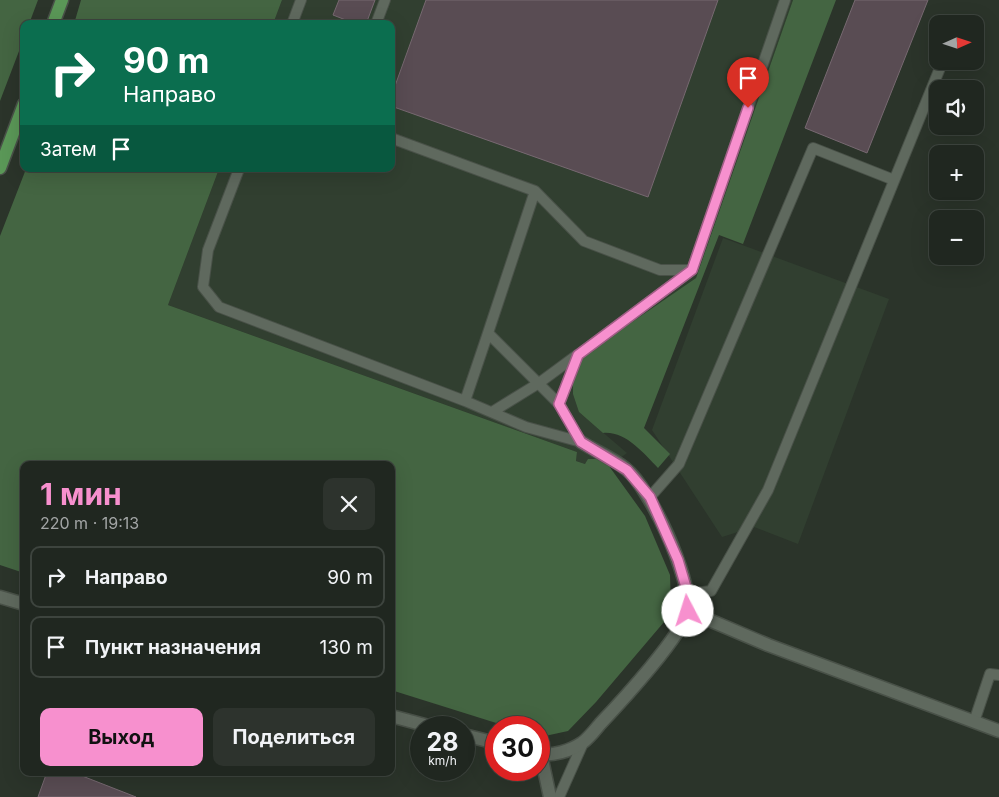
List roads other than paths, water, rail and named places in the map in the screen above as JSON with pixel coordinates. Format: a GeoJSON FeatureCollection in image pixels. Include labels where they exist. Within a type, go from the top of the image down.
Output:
{"type":"FeatureCollection","features":[{"type":"Feature","properties":{"kind":"main road"},"geometry":{"type":"LineString","coordinates":[[54,20],[62,0]]}},
{"type":"Feature","properties":{"kind":"main road"},"geometry":{"type":"LineString","coordinates":[[0,168],[20,115]]}},
{"type":"Feature","properties":{"kind":"street"},"geometry":{"type":"LineString","coordinates":[[550,754],[560,753],[583,743],[630,692],[675,635],[688,611],[688,594],[678,560],[650,497],[627,470],[581,442]]}},
{"type":"Feature","properties":{"kind":"street"},"geometry":{"type":"LineString","coordinates":[[0,597],[20,603]]}},
{"type":"Feature","properties":{"kind":"street"},"geometry":{"type":"LineString","coordinates":[[688,611],[768,645],[999,731]]}},
{"type":"Feature","properties":{"kind":"street"},"geometry":{"type":"LineString","coordinates":[[395,717],[410,721]]}},
{"type":"Feature","properties":{"kind":"street"},"geometry":{"type":"LineString","coordinates":[[546,781],[550,797]]}},
{"type":"Feature","properties":{"kind":"lane"},"geometry":{"type":"LineString","coordinates":[[294,20],[301,0]]}},
{"type":"Feature","properties":{"kind":"lane"},"geometry":{"type":"LineString","coordinates":[[378,20],[385,0]]}},
{"type":"Feature","properties":{"kind":"lane"},"geometry":{"type":"LineString","coordinates":[[492,412],[539,383],[692,270],[785,0]]}},
{"type":"Feature","properties":{"kind":"lane"},"geometry":{"type":"LineString","coordinates":[[688,594],[711,591],[768,490],[939,70]]}},
{"type":"Feature","properties":{"kind":"lane"},"geometry":{"type":"LineString","coordinates":[[395,139],[535,191],[584,241],[660,270],[692,270]]}},
{"type":"Feature","properties":{"kind":"lane"},"geometry":{"type":"LineString","coordinates":[[650,497],[679,464],[813,148],[894,180]]}},
{"type":"Feature","properties":{"kind":"lane"},"geometry":{"type":"LineString","coordinates":[[238,172],[208,250],[203,287],[218,308],[465,401],[526,427],[581,442]]}},
{"type":"Feature","properties":{"kind":"lane"},"geometry":{"type":"LineString","coordinates":[[465,401],[535,191]]}},
{"type":"Feature","properties":{"kind":"lane"},"geometry":{"type":"LineString","coordinates":[[488,333],[559,404],[581,442]]}},
{"type":"Feature","properties":{"kind":"lane"},"geometry":{"type":"LineString","coordinates":[[559,404],[578,355]]}},
{"type":"Feature","properties":{"kind":"lane"},"geometry":{"type":"LineString","coordinates":[[974,722],[990,674],[999,675]]}},
{"type":"Feature","properties":{"kind":"lane"},"geometry":{"type":"LineString","coordinates":[[559,797],[583,743]]}}]}
